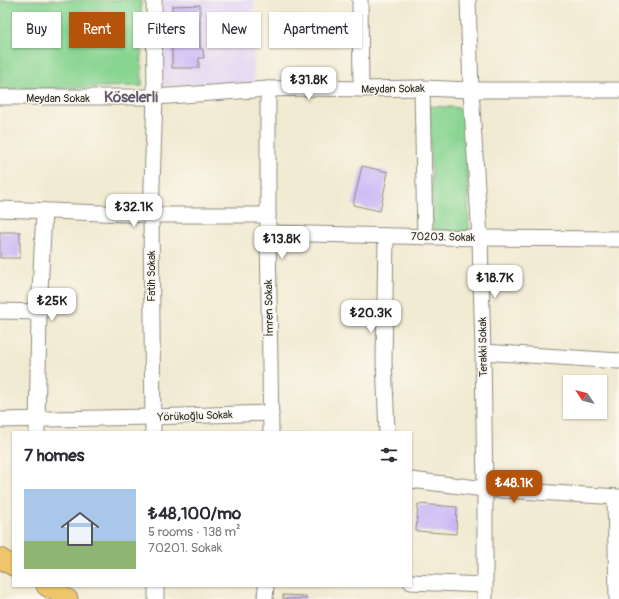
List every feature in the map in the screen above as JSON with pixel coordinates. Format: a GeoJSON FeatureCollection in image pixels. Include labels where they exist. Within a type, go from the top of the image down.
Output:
{"type":"FeatureCollection","features":[{"type":"Feature","properties":{"kind":"main road"},"geometry":{"type":"LineString","coordinates":[[0,558],[12,565]]}},
{"type":"Feature","properties":{"kind":"main road"},"geometry":{"type":"LineString","coordinates":[[48,587],[68,599]]}},
{"type":"Feature","properties":{"kind":"street","name":"Fatih Sokak"},"geometry":{"type":"LineString","coordinates":[[152,425],[150,215],[155,97],[154,0]]}},
{"type":"Feature","properties":{"kind":"street"},"geometry":{"type":"LineString","coordinates":[[360,0],[360,89]]}},
{"type":"Feature","properties":{"kind":"street","name":"Terakki Sokak"},"geometry":{"type":"LineString","coordinates":[[468,0],[471,90],[480,238],[486,489],[485,592]]}},
{"type":"Feature","properties":{"kind":"street","name":"Meydan Sokak"},"geometry":{"type":"LineString","coordinates":[[0,97],[155,97],[268,89],[310,88],[619,90]]}},
{"type":"Feature","properties":{"kind":"street"},"geometry":{"type":"LineString","coordinates":[[422,88],[425,237]]}},
{"type":"Feature","properties":{"kind":"street","name":"İmren Sokak"},"geometry":{"type":"LineString","coordinates":[[268,89],[268,233],[271,431]]}},
{"type":"Feature","properties":{"kind":"street"},"geometry":{"type":"LineString","coordinates":[[0,209],[150,215],[268,215]]}},
{"type":"Feature","properties":{"kind":"street"},"geometry":{"type":"LineString","coordinates":[[36,425],[39,312],[44,211]]}},
{"type":"Feature","properties":{"kind":"street","name":"70203. Sokak"},"geometry":{"type":"LineString","coordinates":[[268,233],[480,238],[619,239]]}},
{"type":"Feature","properties":{"kind":"street"},"geometry":{"type":"LineString","coordinates":[[386,236],[384,361],[387,431]]}},
{"type":"Feature","properties":{"kind":"street"},"geometry":{"type":"LineString","coordinates":[[0,311],[39,312]]}},
{"type":"Feature","properties":{"kind":"street"},"geometry":{"type":"LineString","coordinates":[[483,352],[619,361]]}},
{"type":"Feature","properties":{"kind":"street","name":"Yörükoğlu Sokak"},"geometry":{"type":"LineString","coordinates":[[0,420],[36,425],[152,425],[271,413]]}},
{"type":"Feature","properties":{"kind":"street"},"geometry":{"type":"LineString","coordinates":[[412,480],[486,489],[617,497],[617,599]]}},
{"type":"Feature","properties":{"kind":"street"},"geometry":{"type":"LineString","coordinates":[[412,582],[485,592]]}},
{"type":"Feature","properties":{"kind":"street"},"geometry":{"type":"LineString","coordinates":[[156,587],[156,599]]}},
{"type":"Feature","properties":{"kind":"street"},"geometry":{"type":"LineString","coordinates":[[265,599],[266,587]]}},
{"type":"Feature","properties":{"kind":"shaded area"},"geometry":{"type":"Polygon","coordinates":[[[163,0],[254,0],[254,12],[207,12],[207,48],[254,48],[254,83],[162,85],[162,48],[199,48],[199,12],[163,12],[163,0]]]}},
{"type":"Feature","properties":{"kind":"green space"},"geometry":{"type":"Polygon","coordinates":[[[0,0],[141,0],[141,12],[133,12],[133,48],[142,48],[142,86],[0,90],[0,0]]]}},
{"type":"Feature","properties":{"kind":"green space"},"geometry":{"type":"Polygon","coordinates":[[[429,106],[466,108],[469,231],[433,231],[429,106]]]}},
{"type":"Feature","properties":{"kind":"building"},"geometry":{"type":"Polygon","coordinates":[[[200,5],[200,49],[203,49],[204,58],[199,58],[199,68],[172,68],[172,48],[199,48],[199,12],[172,12],[172,6],[200,5]]]}},
{"type":"Feature","properties":{"kind":"building"},"geometry":{"type":"Polygon","coordinates":[[[362,166],[388,172],[380,211],[353,205],[362,166]]]}},
{"type":"Feature","properties":{"kind":"building"},"geometry":{"type":"Polygon","coordinates":[[[0,232],[20,232],[20,258],[0,258],[0,232]]]}},
{"type":"Feature","properties":{"kind":"building"},"geometry":{"type":"Polygon","coordinates":[[[418,504],[457,507],[456,534],[416,531],[418,504]]]}},
{"type":"Feature","properties":{"kind":"building"},"geometry":{"type":"Polygon","coordinates":[[[283,595],[306,596],[306,599],[283,599],[283,595]]]}},
{"type":"Feature","properties":{"kind":"district","name":"Köselerli"},"geometry":{"type":"Point","coordinates":[131,97]}}]}
